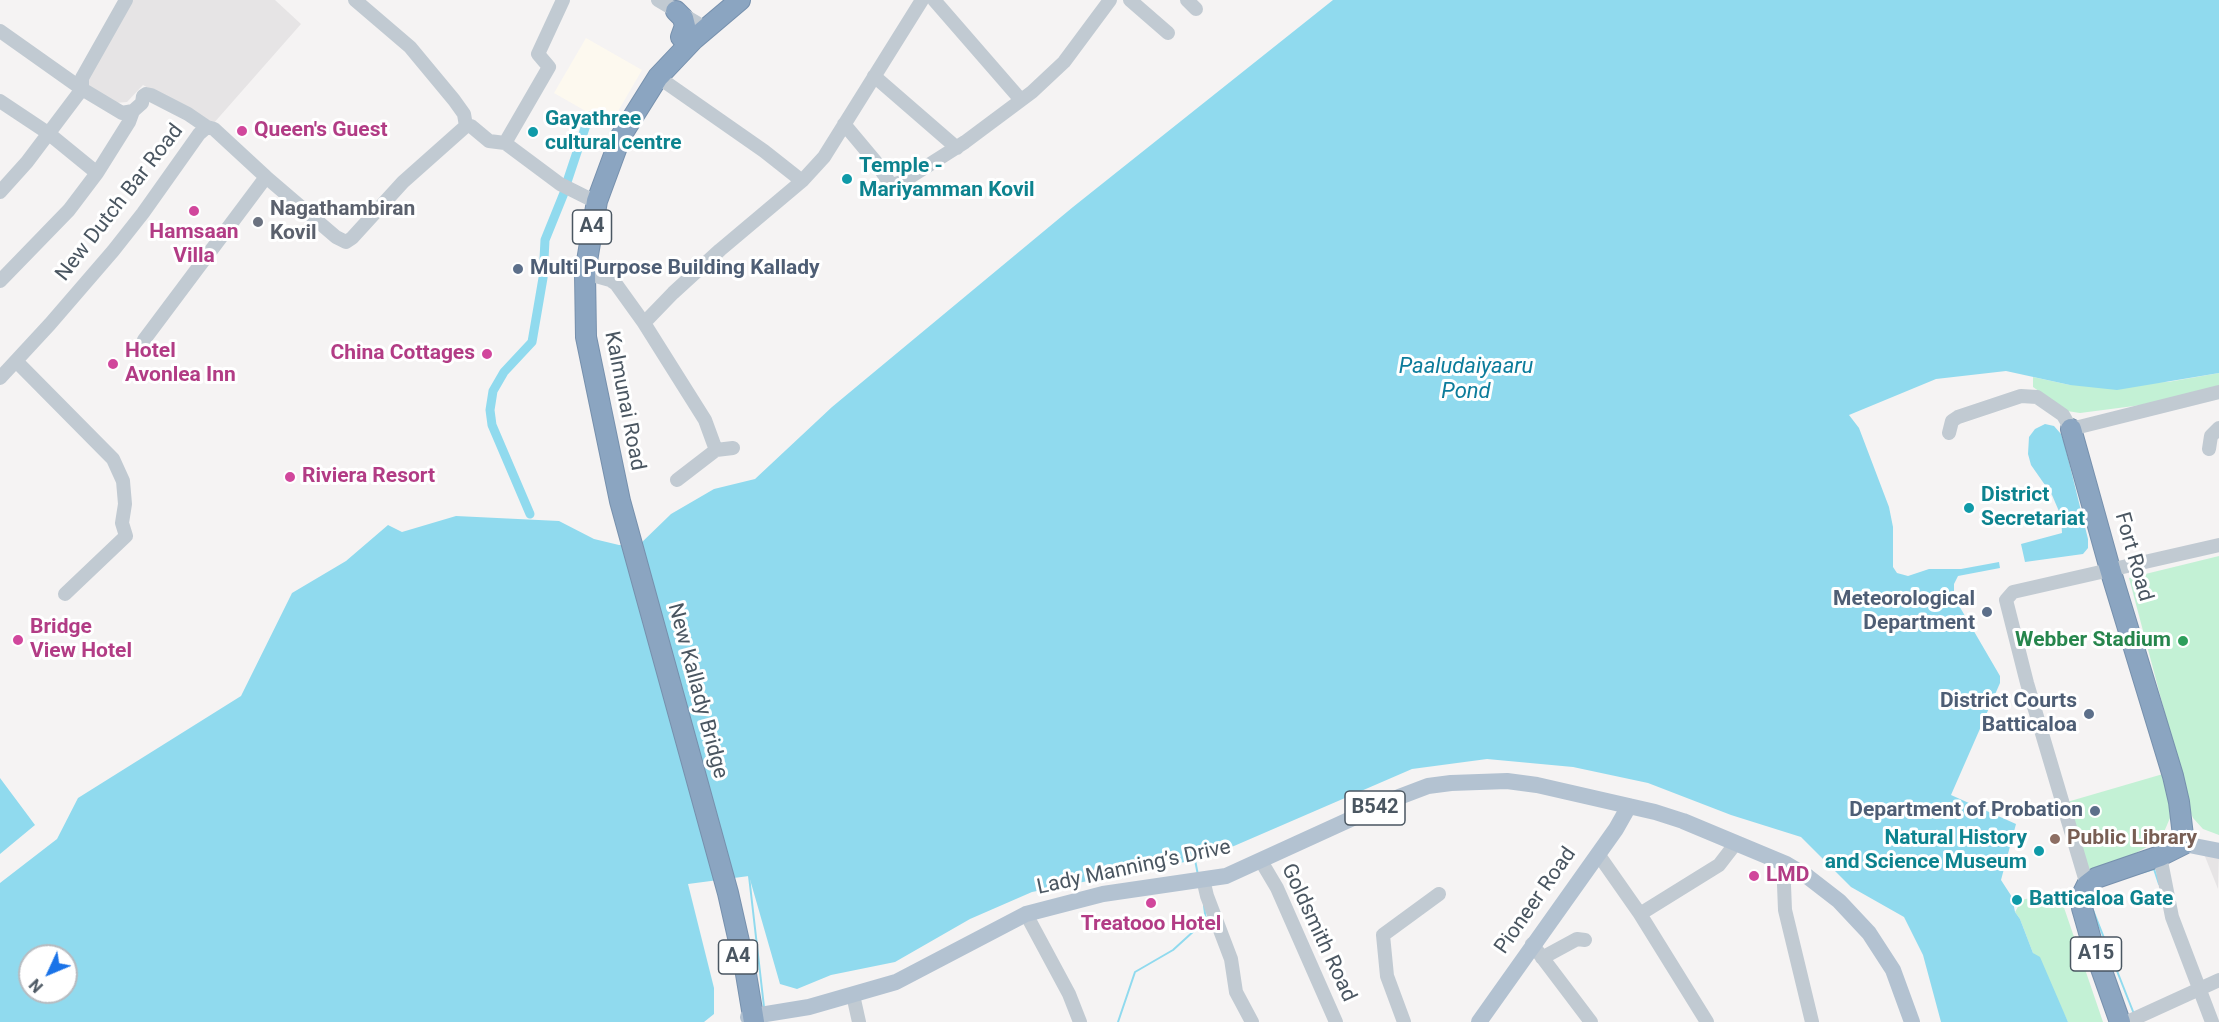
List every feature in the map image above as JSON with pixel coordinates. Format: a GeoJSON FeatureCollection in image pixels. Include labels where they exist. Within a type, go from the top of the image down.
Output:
{"type":"FeatureCollection","features":[{"type":"Feature","properties":{"kind":"highway","name":"Kalmunai Road"},"geometry":{"type":"LineString","coordinates":[[617,502],[579,339],[577,302],[579,252],[610,143],[626,113],[653,72],[681,37],[723,0]]}},
{"type":"Feature","properties":{"kind":"highway","name":"Kalmunai Road"},"geometry":{"type":"LineString","coordinates":[[617,502],[586,337],[585,273],[593,200],[621,136],[658,77],[694,39],[740,0]]}},
{"type":"Feature","properties":{"kind":"highway"},"geometry":{"type":"LineString","coordinates":[[676,11],[683,18],[685,26],[681,37]]}},
{"type":"Feature","properties":{"kind":"highway","name":"Fort Road"},"geometry":{"type":"LineString","coordinates":[[2071,429],[2110,569],[2173,776],[2184,844]]}},
{"type":"Feature","properties":{"kind":"highway","name":"New Kallady Bridge"},"geometry":{"type":"LineString","coordinates":[[617,502],[725,893],[749,1017]]}},
{"type":"Feature","properties":{"kind":"highway"},"geometry":{"type":"LineString","coordinates":[[2087,885],[2096,878],[2160,856],[2184,844]]}},
{"type":"Feature","properties":{"kind":"highway","name":"A15"},"geometry":{"type":"LineString","coordinates":[[2087,885],[2081,899],[2085,918],[2120,1022]]}},
{"type":"Feature","properties":{"kind":"main road","name":"Lady Manning’s Drive"},"geometry":{"type":"LineString","coordinates":[[749,1017],[760,1010],[776,1013],[809,1007],[896,982],[1026,914],[1103,894],[1226,876],[1428,786],[1507,781],[1537,785],[1683,821],[1786,864],[1826,890],[1869,933],[1893,970],[1912,1022]]}},
{"type":"Feature","properties":{"kind":"main road","name":"Pioneer Road"},"geometry":{"type":"LineString","coordinates":[[1479,1022],[1537,951],[1629,806]]}},
{"type":"Feature","properties":{"kind":"main road"},"geometry":{"type":"LineString","coordinates":[[2184,844],[2219,851]]}},
{"type":"Feature","properties":{"kind":"street"},"geometry":{"type":"LineString","coordinates":[[0,192],[27,162],[81,89],[82,78],[126,0]]}},
{"type":"Feature","properties":{"kind":"street"},"geometry":{"type":"LineString","coordinates":[[355,0],[410,47],[464,114],[466,126],[471,126],[489,141],[505,143],[560,184],[593,200]]}},
{"type":"Feature","properties":{"kind":"street"},"geometry":{"type":"LineString","coordinates":[[505,143],[549,67],[538,54],[563,0]]}},
{"type":"Feature","properties":{"kind":"street"},"geometry":{"type":"LineString","coordinates":[[658,0],[697,23]]}},
{"type":"Feature","properties":{"kind":"street"},"geometry":{"type":"LineString","coordinates":[[644,323],[720,250],[802,181],[824,157],[924,0],[1021,100]]}},
{"type":"Feature","properties":{"kind":"street"},"geometry":{"type":"LineString","coordinates":[[844,124],[875,161],[891,185],[902,182],[957,148],[1021,100],[1064,62],[1110,0]]}},
{"type":"Feature","properties":{"kind":"street"},"geometry":{"type":"LineString","coordinates":[[1130,0],[1168,33]]}},
{"type":"Feature","properties":{"kind":"street"},"geometry":{"type":"LineString","coordinates":[[0,31],[81,89],[122,113],[133,111]]}},
{"type":"Feature","properties":{"kind":"street"},"geometry":{"type":"LineString","coordinates":[[874,76],[957,148]]}},
{"type":"Feature","properties":{"kind":"street"},"geometry":{"type":"LineString","coordinates":[[658,77],[764,151],[802,181]]}},
{"type":"Feature","properties":{"kind":"street"},"geometry":{"type":"LineString","coordinates":[[0,282],[69,210],[97,172],[129,122],[133,111],[142,103],[143,96],[151,95],[188,114],[207,127]]}},
{"type":"Feature","properties":{"kind":"street"},"geometry":{"type":"LineString","coordinates":[[0,100],[48,133],[97,172]]}},
{"type":"Feature","properties":{"kind":"street","name":"New Dutch Bar Road"},"geometry":{"type":"LineString","coordinates":[[0,378],[112,251],[143,213],[199,134],[207,127],[214,129],[336,237],[346,242],[403,182],[466,126]]}},
{"type":"Feature","properties":{"kind":"street"},"geometry":{"type":"LineString","coordinates":[[143,346],[144,340],[266,177]]}},
{"type":"Feature","properties":{"kind":"street"},"geometry":{"type":"LineString","coordinates":[[585,273],[616,284],[644,323],[705,420],[716,450]]}},
{"type":"Feature","properties":{"kind":"street"},"geometry":{"type":"LineString","coordinates":[[16,361],[113,459],[123,481],[125,504],[122,523],[126,536],[65,594]]}},
{"type":"Feature","properties":{"kind":"street"},"geometry":{"type":"LineString","coordinates":[[2071,429],[2219,392]]}},
{"type":"Feature","properties":{"kind":"street","name":"Fort Road"},"geometry":{"type":"LineString","coordinates":[[1949,433],[1952,421],[1966,413],[2021,396],[2032,395],[2063,415],[2071,429]]}},
{"type":"Feature","properties":{"kind":"street"},"geometry":{"type":"LineString","coordinates":[[2209,449],[2211,436],[2219,428]]}},
{"type":"Feature","properties":{"kind":"street"},"geometry":{"type":"LineString","coordinates":[[677,480],[716,450],[733,448]]}},
{"type":"Feature","properties":{"kind":"street"},"geometry":{"type":"LineString","coordinates":[[2087,885],[2027,683],[2006,600],[2013,592],[2219,545]]}},
{"type":"Feature","properties":{"kind":"street"},"geometry":{"type":"LineString","coordinates":[[1640,914],[1719,865],[1736,843]]}},
{"type":"Feature","properties":{"kind":"street"},"geometry":{"type":"LineString","coordinates":[[1598,854],[1640,914],[1707,1022]]}},
{"type":"Feature","properties":{"kind":"street"},"geometry":{"type":"LineString","coordinates":[[2160,856],[2172,917],[2212,1022]]}},
{"type":"Feature","properties":{"kind":"street","name":"Goldsmith Road"},"geometry":{"type":"LineString","coordinates":[[1261,861],[1277,888],[1336,1022]]}},
{"type":"Feature","properties":{"kind":"street"},"geometry":{"type":"LineString","coordinates":[[1786,864],[1785,910],[1812,1022]]}},
{"type":"Feature","properties":{"kind":"street"},"geometry":{"type":"LineString","coordinates":[[1203,879],[1207,896],[1231,959],[1236,992],[1252,1022]]}},
{"type":"Feature","properties":{"kind":"street"},"geometry":{"type":"LineString","coordinates":[[1404,1022],[1387,976],[1383,935],[1439,894]]}},
{"type":"Feature","properties":{"kind":"street"},"geometry":{"type":"LineString","coordinates":[[1026,914],[1069,994],[1080,1022]]}},
{"type":"Feature","properties":{"kind":"street"},"geometry":{"type":"LineString","coordinates":[[1585,940],[1577,939],[1537,951],[1591,1022]]}},
{"type":"Feature","properties":{"kind":"street"},"geometry":{"type":"LineString","coordinates":[[2127,1022],[2219,980]]}},
{"type":"Feature","properties":{"kind":"street"},"geometry":{"type":"LineString","coordinates":[[853,995],[859,1022]]}},
{"type":"Feature","properties":{"kind":"shaded area"},"geometry":{"type":"Polygon","coordinates":[[[132,0],[275,0],[301,24],[213,124],[143,85],[127,102],[115,103],[84,84],[132,0]]]}},
{"type":"Feature","properties":{"kind":"shaded area"},"geometry":{"type":"Polygon","coordinates":[[[586,38],[642,70],[610,125],[554,93],[586,38]]]}},
{"type":"Feature","properties":{"kind":"shaded area"},"geometry":{"type":"Polygon","coordinates":[[[2204,854],[2219,856],[2218,889],[2204,854]]]}},
{"type":"Feature","properties":{"kind":"green space"},"geometry":{"type":"Polygon","coordinates":[[[2219,373],[2219,391],[2188,399],[2080,413],[2067,411],[2033,387],[2033,377],[2070,385],[2168,382],[2219,373]]]}},
{"type":"Feature","properties":{"kind":"green space","name":"Webber Stadium"},"geometry":{"type":"Polygon","coordinates":[[[2219,556],[2219,835],[2203,829],[2193,818],[2186,802],[2180,770],[2129,578],[2219,556]]]}},
{"type":"Feature","properties":{"kind":"green space"},"geometry":{"type":"Polygon","coordinates":[[[2163,774],[2168,792],[2170,818],[2161,839],[2134,854],[2087,870],[2067,802],[2163,774]]]}},
{"type":"Feature","properties":{"kind":"green space"},"geometry":{"type":"Polygon","coordinates":[[[2058,890],[2103,1022],[2068,1022],[2015,912],[2022,900],[2058,890]]]}},
{"type":"Feature","properties":{"kind":"water","name":"Paaludaiyaaru Pond"},"geometry":{"type":"Polygon","coordinates":[[[1333,0],[2219,0],[2219,373],[2117,390],[2070,385],[2006,371],[1936,379],[1849,415],[1859,428],[1889,507],[1893,527],[1893,567],[1897,573],[1908,576],[1929,569],[1961,569],[1999,562],[2000,568],[1958,576],[1954,584],[1954,597],[2000,676],[2000,683],[1951,795],[2016,824],[2001,880],[2012,897],[2015,912],[2033,953],[2040,957],[2068,1022],[1941,1022],[1923,955],[1904,917],[1851,887],[1801,837],[1731,815],[1648,783],[1573,767],[1487,759],[1412,769],[1234,846],[1195,860],[1032,892],[970,919],[895,962],[831,975],[797,989],[780,984],[749,876],[688,884],[714,988],[714,1014],[704,1022],[0,1022],[0,883],[57,839],[78,798],[241,696],[292,593],[346,561],[388,525],[402,532],[456,516],[559,521],[594,539],[619,545],[638,546],[671,514],[714,489],[755,479],[832,407],[1073,207],[1333,0]]]}},
{"type":"Feature","properties":{"kind":"water"},"geometry":{"type":"Polygon","coordinates":[[[2045,424],[2054,426],[2064,442],[2088,539],[2088,548],[2083,554],[2025,562],[2021,544],[2062,533],[2061,516],[2052,495],[2031,465],[2028,454],[2029,437],[2035,429],[2045,424]]]}},
{"type":"Feature","properties":{"kind":"water"},"geometry":{"type":"Polygon","coordinates":[[[0,778],[35,825],[0,854],[0,778]]]}},
{"type":"Feature","properties":{"kind":"waterway"},"geometry":{"type":"LineString","coordinates":[[567,182],[589,116]]}},
{"type":"Feature","properties":{"kind":"waterway"},"geometry":{"type":"LineString","coordinates":[[530,514],[492,425],[490,410],[493,391],[504,372],[532,342],[543,278],[545,240],[564,193]]}},
{"type":"Feature","properties":{"kind":"waterway"},"geometry":{"type":"LineString","coordinates":[[1195,860],[1198,875]]}},
{"type":"Feature","properties":{"kind":"waterway"},"geometry":{"type":"LineString","coordinates":[[2137,874],[2154,869],[2159,884]]}},
{"type":"Feature","properties":{"kind":"waterway"},"geometry":{"type":"LineString","coordinates":[[749,876],[764,1007]]}},
{"type":"Feature","properties":{"kind":"waterway"},"geometry":{"type":"LineString","coordinates":[[2091,905],[2134,1014]]}},
{"type":"Feature","properties":{"kind":"waterway"},"geometry":{"type":"LineString","coordinates":[[1118,1022],[1135,972],[1173,950],[1206,920],[1204,906]]}},
{"type":"Feature","properties":{"kind":"place","name":"Queen's Guest"},"geometry":{"type":"Point","coordinates":[242,131]}},
{"type":"Feature","properties":{"kind":"place","name":"Gayathree cultural centre"},"geometry":{"type":"Point","coordinates":[533,132]}},
{"type":"Feature","properties":{"kind":"place","name":"Temple - Mariyamman Kovil"},"geometry":{"type":"Point","coordinates":[847,179]}},
{"type":"Feature","properties":{"kind":"place","name":"Hamsaan Villa"},"geometry":{"type":"Point","coordinates":[194,211]}},
{"type":"Feature","properties":{"kind":"place","name":"Nagathambiran Kovil"},"geometry":{"type":"Point","coordinates":[258,222]}},
{"type":"Feature","properties":{"kind":"place","name":"Multi Purpose Building Kallady"},"geometry":{"type":"Point","coordinates":[518,269]}},
{"type":"Feature","properties":{"kind":"place","name":"China Cottages"},"geometry":{"type":"Point","coordinates":[487,354]}},
{"type":"Feature","properties":{"kind":"place","name":"Hotel Avonlea Inn"},"geometry":{"type":"Point","coordinates":[113,364]}},
{"type":"Feature","properties":{"kind":"place","name":"Riviera Resort"},"geometry":{"type":"Point","coordinates":[290,477]}},
{"type":"Feature","properties":{"kind":"place","name":"District Secretariat"},"geometry":{"type":"Point","coordinates":[1969,508]}},
{"type":"Feature","properties":{"kind":"place","name":"Meteorological Department"},"geometry":{"type":"Point","coordinates":[1987,612]}},
{"type":"Feature","properties":{"kind":"place","name":"Bridge View Hotel"},"geometry":{"type":"Point","coordinates":[18,640]}},
{"type":"Feature","properties":{"kind":"place","name":"Webber Stadium"},"geometry":{"type":"Point","coordinates":[2183,641]}},
{"type":"Feature","properties":{"kind":"place","name":"District Courts Batticaloa"},"geometry":{"type":"Point","coordinates":[2089,714]}},
{"type":"Feature","properties":{"kind":"place","name":"Department of Probation"},"geometry":{"type":"Point","coordinates":[2095,811]}},
{"type":"Feature","properties":{"kind":"place","name":"Public Library"},"geometry":{"type":"Point","coordinates":[2055,839]}},
{"type":"Feature","properties":{"kind":"place","name":"Natural History and Science Museum"},"geometry":{"type":"Point","coordinates":[2039,851]}},
{"type":"Feature","properties":{"kind":"place","name":"LMD"},"geometry":{"type":"Point","coordinates":[1754,876]}},
{"type":"Feature","properties":{"kind":"place","name":"Batticaloa Gate"},"geometry":{"type":"Point","coordinates":[2017,900]}},
{"type":"Feature","properties":{"kind":"place","name":"Treatooo Hotel"},"geometry":{"type":"Point","coordinates":[1151,903]}}]}
